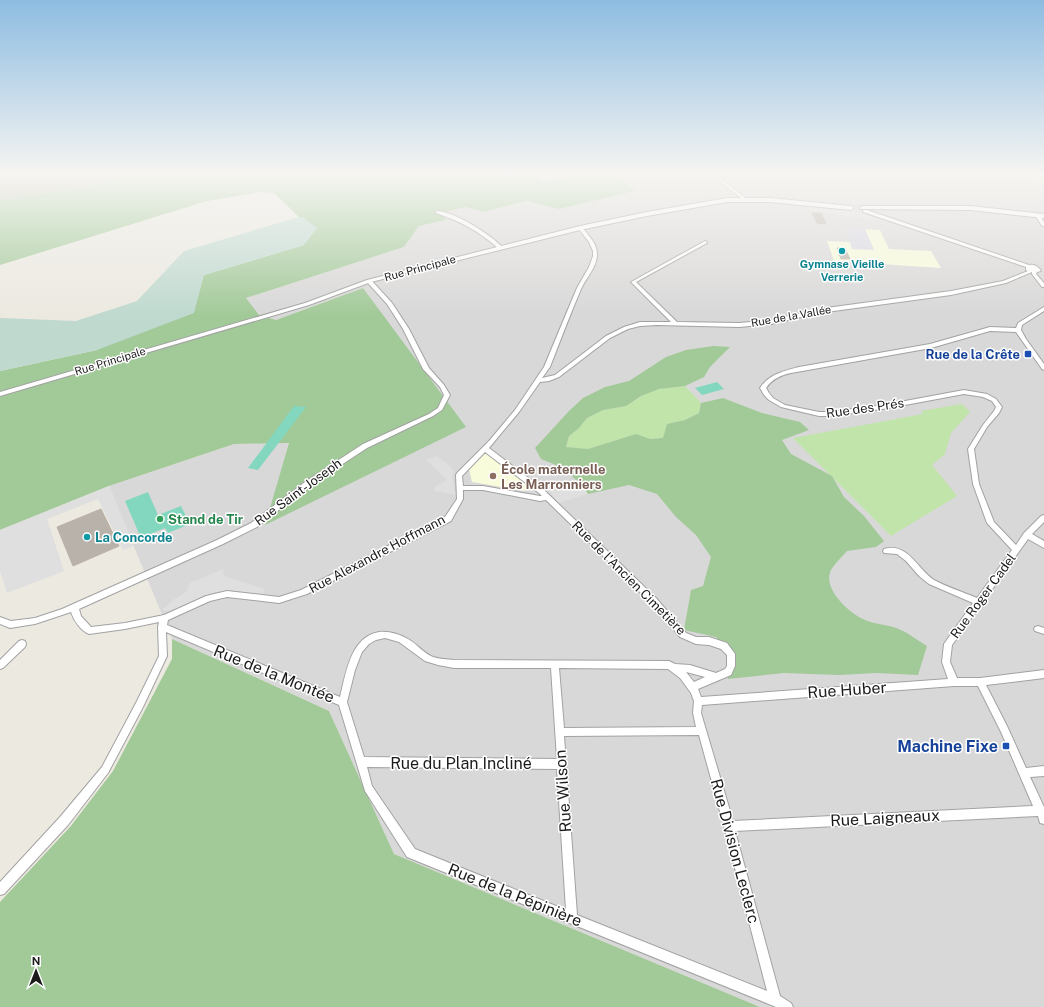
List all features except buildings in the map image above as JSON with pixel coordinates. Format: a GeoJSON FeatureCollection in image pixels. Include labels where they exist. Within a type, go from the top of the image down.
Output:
{"type":"FeatureCollection","features":[{"type":"Feature","properties":{"kind":"street"},"geometry":{"type":"LineString","coordinates":[[464,222],[500,247]]}},
{"type":"Feature","properties":{"kind":"street","name":"Rue Principale"},"geometry":{"type":"LineString","coordinates":[[0,394],[307,304],[369,281],[500,247],[610,222]]}},
{"type":"Feature","properties":{"kind":"street"},"geometry":{"type":"LineString","coordinates":[[897,222],[1035,270],[1036,277],[1044,286]]}},
{"type":"Feature","properties":{"kind":"street","name":"Rue Alexandre Hoffmann"},"geometry":{"type":"LineString","coordinates":[[165,618],[209,598],[227,594],[279,600],[304,592],[448,519],[460,499],[458,480],[459,475],[517,411],[540,380],[547,367],[579,288],[591,267],[595,256],[595,251],[591,242],[580,228]]}},
{"type":"Feature","properties":{"kind":"street"},"geometry":{"type":"LineString","coordinates":[[676,324],[633,282],[705,242]]}},
{"type":"Feature","properties":{"kind":"street","name":"Rue de la Vallée"},"geometry":{"type":"LineString","coordinates":[[540,380],[550,379],[557,376],[608,337],[626,328],[651,324],[739,325],[771,322],[819,311],[951,293],[1004,282],[1035,270]]}},
{"type":"Feature","properties":{"kind":"street","name":"Rue Saint-Joseph"},"geometry":{"type":"LineString","coordinates":[[0,620],[10,625],[34,621],[74,607],[220,542],[254,525],[307,484],[351,454],[424,419],[440,409],[447,395],[445,390],[426,369],[406,329],[389,303],[369,281]]}},
{"type":"Feature","properties":{"kind":"street"},"geometry":{"type":"LineString","coordinates":[[1044,309],[1020,324],[1018,330],[1044,368]]}},
{"type":"Feature","properties":{"kind":"street"},"geometry":{"type":"LineString","coordinates":[[1036,314],[1044,317]]}},
{"type":"Feature","properties":{"kind":"street","name":"Rue des Prés"},"geometry":{"type":"LineString","coordinates":[[1016,550],[991,523],[976,484],[971,449],[985,426],[997,412],[999,407],[994,400],[985,395],[964,392],[882,407],[831,414],[819,414],[783,406],[771,399],[766,394],[764,388],[766,383],[771,379],[799,369],[931,346],[990,329],[1018,330]]}},
{"type":"Feature","properties":{"kind":"street","name":"Rue de l'Ancien Cimetière"},"geometry":{"type":"LineString","coordinates":[[485,448],[541,491],[653,600],[684,636],[696,640],[709,641],[724,646],[731,654],[731,666],[728,672],[692,687]]}},
{"type":"Feature","properties":{"kind":"street"},"geometry":{"type":"LineString","coordinates":[[460,488],[483,488],[540,499],[546,497]]}},
{"type":"Feature","properties":{"kind":"street","name":"Rue Roger Cadel"},"geometry":{"type":"LineString","coordinates":[[954,682],[946,662],[948,644],[980,603],[1027,535],[1044,518]]}},
{"type":"Feature","properties":{"kind":"street"},"geometry":{"type":"LineString","coordinates":[[1027,535],[1044,545]]}},
{"type":"Feature","properties":{"kind":"street"},"geometry":{"type":"LineString","coordinates":[[887,551],[892,550],[903,554],[926,578],[980,603]]}},
{"type":"Feature","properties":{"kind":"street"},"geometry":{"type":"LineString","coordinates":[[0,890],[64,821],[105,770],[140,704],[163,656],[162,627],[165,618],[125,626],[88,631],[77,618],[74,607]]}},
{"type":"Feature","properties":{"kind":"street","name":"Rue de la Montée"},"geometry":{"type":"LineString","coordinates":[[162,627],[343,702],[355,656],[364,643],[376,635],[394,636],[408,643],[425,658],[434,662],[454,664],[673,666]]}},
{"type":"Feature","properties":{"kind":"street"},"geometry":{"type":"LineString","coordinates":[[0,665],[22,644]]}},
{"type":"Feature","properties":{"kind":"street","name":"Rue Wilson"},"geometry":{"type":"LineString","coordinates":[[555,665],[572,918]]}},
{"type":"Feature","properties":{"kind":"street"},"geometry":{"type":"LineString","coordinates":[[673,666],[690,669],[716,677]]}},
{"type":"Feature","properties":{"kind":"street"},"geometry":{"type":"LineString","coordinates":[[673,666],[696,692],[698,701]]}},
{"type":"Feature","properties":{"kind":"street","name":"Rue Huber"},"geometry":{"type":"LineString","coordinates":[[698,701],[954,682],[980,682],[1044,674]]}},
{"type":"Feature","properties":{"kind":"street"},"geometry":{"type":"LineString","coordinates":[[980,682],[1025,773],[1042,814]]}},
{"type":"Feature","properties":{"kind":"street","name":"Rue Division Leclerc"},"geometry":{"type":"LineString","coordinates":[[698,701],[697,713],[730,826],[775,1000]]}},
{"type":"Feature","properties":{"kind":"street","name":"Rue de la Pépinière"},"geometry":{"type":"LineString","coordinates":[[343,702],[368,788],[410,853],[775,1000],[787,1007]]}},
{"type":"Feature","properties":{"kind":"street"},"geometry":{"type":"LineString","coordinates":[[560,732],[702,731]]}},
{"type":"Feature","properties":{"kind":"street","name":"Rue du Plan Incliné"},"geometry":{"type":"LineString","coordinates":[[361,762],[562,764]]}},
{"type":"Feature","properties":{"kind":"street"},"geometry":{"type":"LineString","coordinates":[[1025,773],[1044,771]]}},
{"type":"Feature","properties":{"kind":"street","name":"Rue Laigneaux"},"geometry":{"type":"LineString","coordinates":[[730,826],[1042,814]]}},
{"type":"Feature","properties":{"kind":"shaded area"},"geometry":{"type":"Polygon","coordinates":[[[282,222],[309,222],[317,228],[304,245],[204,275],[194,313],[97,350],[0,371],[0,318],[76,321],[137,301],[184,251],[282,222]]]}},
{"type":"Feature","properties":{"kind":"shaded area"},"geometry":{"type":"Polygon","coordinates":[[[437,222],[1044,222],[1044,1007],[760,1007],[394,854],[329,711],[172,639],[109,486],[234,444],[289,443],[266,525],[363,288],[276,320],[259,315],[246,298],[404,247],[419,226],[437,222]]]}},
{"type":"Feature","properties":{"kind":"shaded area"},"geometry":{"type":"Polygon","coordinates":[[[845,227],[865,229],[874,250],[852,249],[845,227]]]}},
{"type":"Feature","properties":{"kind":"shaded area"},"geometry":{"type":"Polygon","coordinates":[[[845,228],[880,230],[889,249],[931,251],[941,268],[834,261],[827,241],[851,242],[845,228]]]}},
{"type":"Feature","properties":{"kind":"shaded area","name":"École maternelle Les Marronniers"},"geometry":{"type":"Polygon","coordinates":[[[486,452],[529,486],[524,491],[472,482],[469,469],[486,452]]]}},
{"type":"Feature","properties":{"kind":"shaded area"},"geometry":{"type":"Polygon","coordinates":[[[437,456],[451,467],[454,473],[452,476],[455,495],[435,491],[434,487],[447,480],[426,460],[437,456]]]}},
{"type":"Feature","properties":{"kind":"shaded area"},"geometry":{"type":"Polygon","coordinates":[[[577,480],[588,494],[558,503],[548,489],[577,480]]]}},
{"type":"Feature","properties":{"kind":"shaded area"},"geometry":{"type":"Polygon","coordinates":[[[109,486],[134,546],[123,550],[98,499],[47,519],[64,571],[7,593],[0,571],[0,530],[109,486]]]}},
{"type":"Feature","properties":{"kind":"shaded area"},"geometry":{"type":"Polygon","coordinates":[[[223,569],[224,576],[265,589],[262,595],[237,591],[215,592],[174,611],[162,610],[173,600],[186,592],[190,583],[223,569]]]}},
{"type":"Feature","properties":{"kind":"green space"},"geometry":{"type":"Polygon","coordinates":[[[0,222],[139,222],[0,265],[0,222]]]}},
{"type":"Feature","properties":{"kind":"green space"},"geometry":{"type":"Polygon","coordinates":[[[303,222],[437,222],[419,226],[404,247],[246,298],[259,315],[276,320],[363,288],[466,427],[265,525],[289,443],[234,444],[109,486],[0,530],[0,371],[97,350],[204,275],[304,245],[303,222]]]}},
{"type":"Feature","properties":{"kind":"green space"},"geometry":{"type":"Polygon","coordinates":[[[713,346],[730,347],[710,367],[704,377],[685,386],[659,389],[641,396],[626,406],[603,410],[587,418],[579,428],[569,436],[566,447],[588,449],[636,434],[650,439],[663,438],[667,424],[685,420],[699,413],[701,403],[723,398],[762,413],[800,422],[809,430],[782,440],[791,454],[832,476],[844,497],[864,516],[884,541],[876,547],[847,551],[831,570],[829,577],[833,592],[850,611],[857,616],[870,622],[897,628],[927,646],[918,675],[877,673],[839,675],[784,673],[728,679],[730,652],[716,637],[684,630],[691,590],[703,586],[711,557],[696,535],[676,517],[657,494],[629,485],[588,494],[568,472],[541,459],[535,448],[583,398],[605,387],[629,381],[666,357],[686,350],[713,346]]]}},
{"type":"Feature","properties":{"kind":"green space"},"geometry":{"type":"Polygon","coordinates":[[[717,382],[724,389],[702,395],[695,388],[717,382]]]}},
{"type":"Feature","properties":{"kind":"green space"},"geometry":{"type":"Polygon","coordinates":[[[685,386],[701,403],[699,413],[685,420],[667,424],[663,438],[650,439],[636,434],[588,449],[566,447],[569,436],[579,428],[587,418],[603,410],[626,406],[641,396],[659,389],[685,386]]]}},
{"type":"Feature","properties":{"kind":"green space"},"geometry":{"type":"Polygon","coordinates":[[[962,404],[970,412],[951,433],[945,454],[932,465],[957,496],[891,536],[793,438],[923,414],[921,411],[962,404]]]}},
{"type":"Feature","properties":{"kind":"green space"},"geometry":{"type":"Polygon","coordinates":[[[294,406],[306,407],[258,470],[248,468],[294,406]]]}},
{"type":"Feature","properties":{"kind":"green space","name":"Stand de Tir"},"geometry":{"type":"Polygon","coordinates":[[[148,492],[158,515],[181,506],[190,524],[168,533],[165,528],[141,538],[125,501],[148,492]]]}},
{"type":"Feature","properties":{"kind":"green space"},"geometry":{"type":"Polygon","coordinates":[[[172,639],[329,711],[394,854],[760,1007],[0,1007],[0,902],[70,827],[113,771],[172,659],[172,639]]]}},
{"type":"Feature","properties":{"kind":"place","name":"Gymnase Vieille Verrerie"},"geometry":{"type":"Point","coordinates":[842,251]}},
{"type":"Feature","properties":{"kind":"place","name":"Rue de la Crête"},"geometry":{"type":"Point","coordinates":[1028,354]}},
{"type":"Feature","properties":{"kind":"place","name":"École maternelle Les Marronniers"},"geometry":{"type":"Point","coordinates":[493,476]}},
{"type":"Feature","properties":{"kind":"place","name":"Stand de Tir"},"geometry":{"type":"Point","coordinates":[160,519]}},
{"type":"Feature","properties":{"kind":"place","name":"La Concorde"},"geometry":{"type":"Point","coordinates":[87,537]}},
{"type":"Feature","properties":{"kind":"place","name":"Machine Fixe"},"geometry":{"type":"Point","coordinates":[1006,746]}}]}
